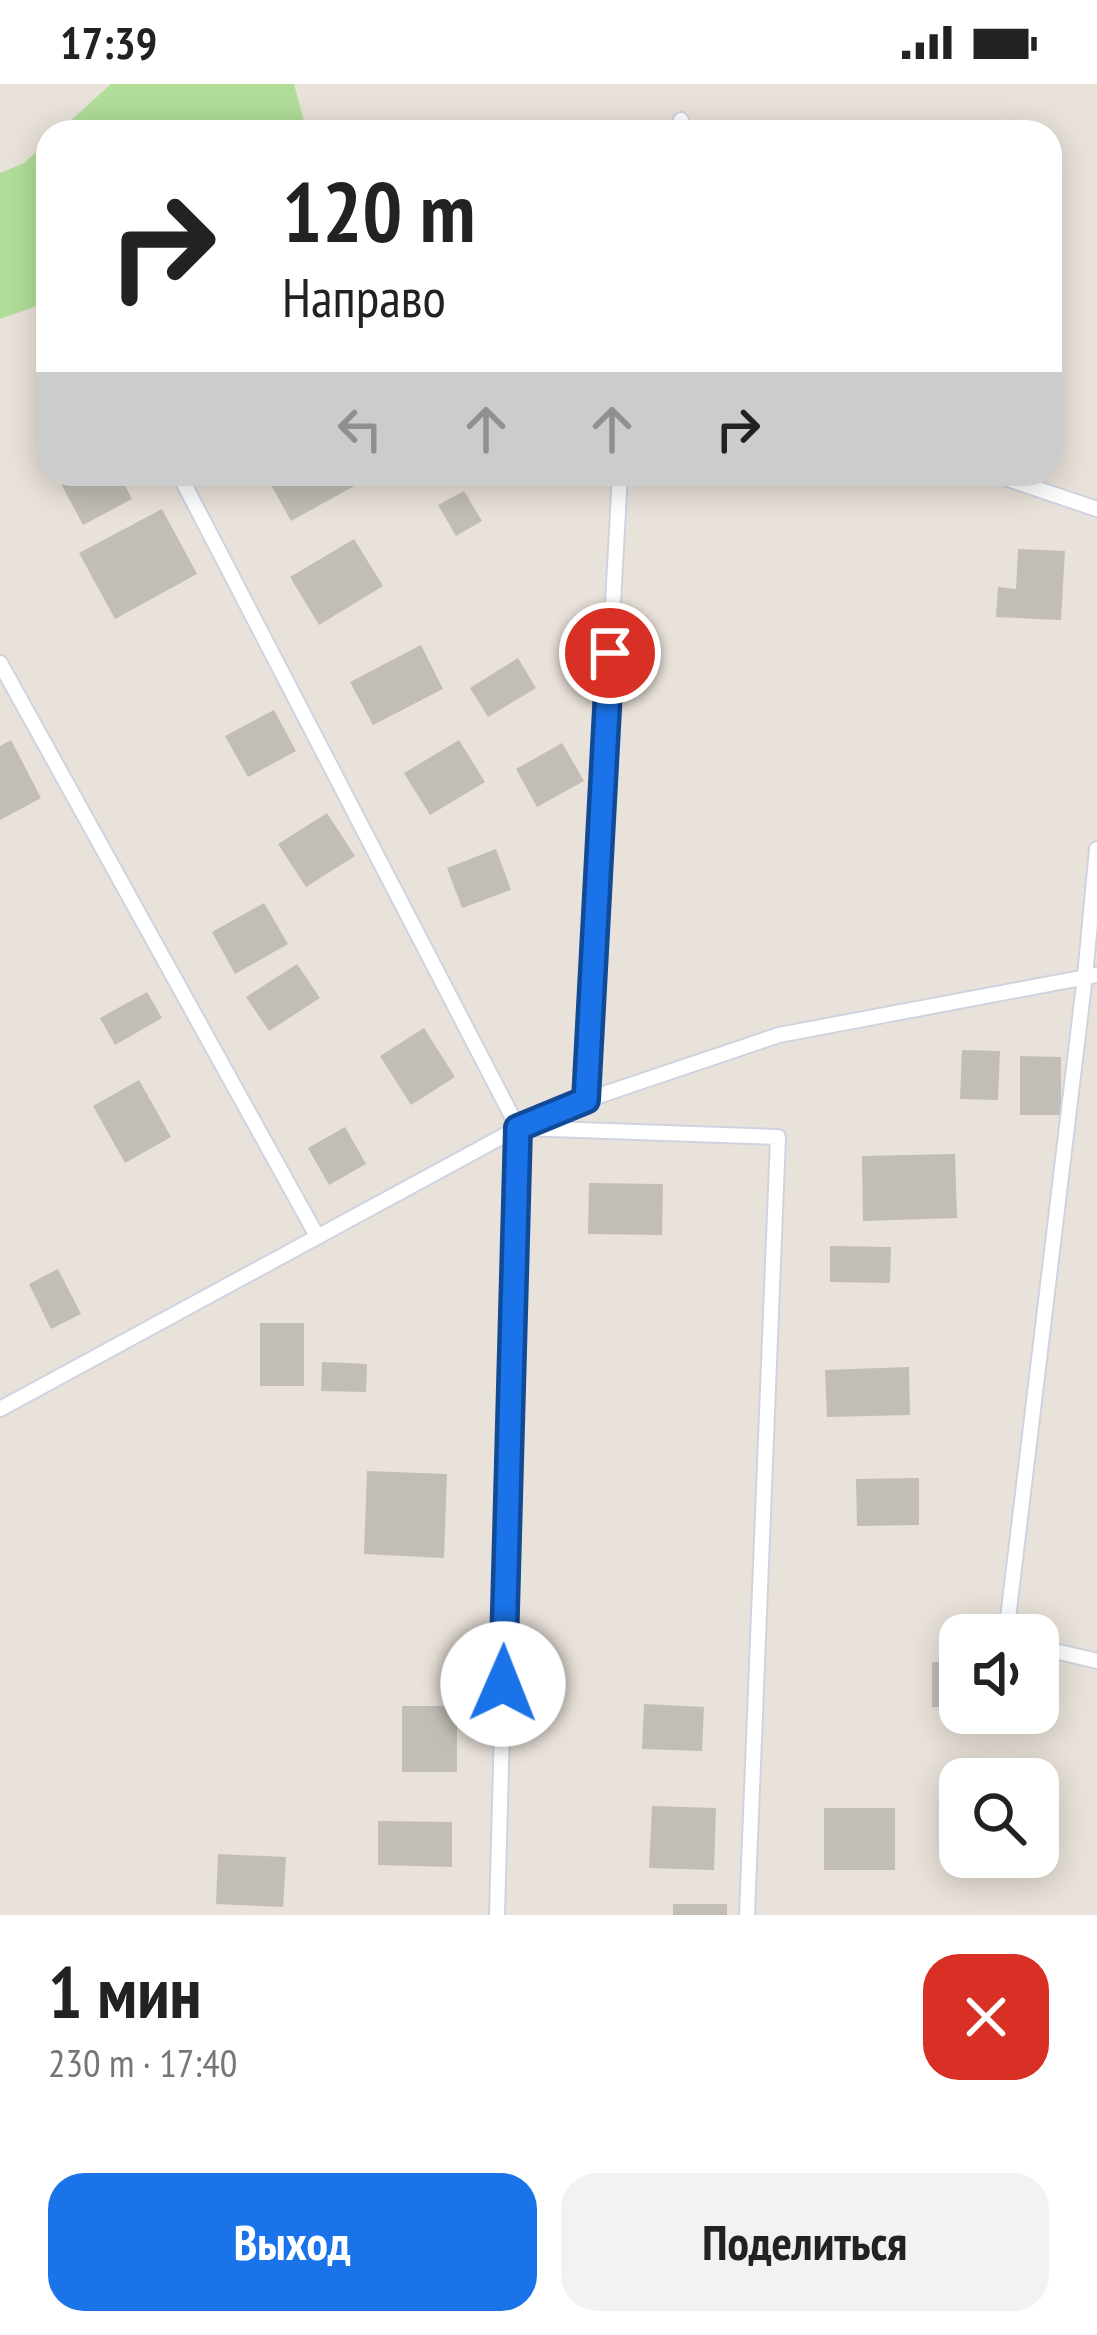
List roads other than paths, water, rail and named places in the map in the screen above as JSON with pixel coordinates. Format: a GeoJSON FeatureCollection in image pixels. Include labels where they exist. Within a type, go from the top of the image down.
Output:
{"type":"FeatureCollection","features":[{"type":"Feature","properties":{"kind":"lane"},"geometry":{"type":"LineString","coordinates":[[185,486],[518,1128],[497,1915]]}},
{"type":"Feature","properties":{"kind":"lane"},"geometry":{"type":"LineString","coordinates":[[586,1100],[619,486]]}},
{"type":"Feature","properties":{"kind":"lane"},"geometry":{"type":"LineString","coordinates":[[1028,486],[1097,509]]}},
{"type":"Feature","properties":{"kind":"lane"},"geometry":{"type":"LineString","coordinates":[[0,663],[316,1236]]}},
{"type":"Feature","properties":{"kind":"lane"},"geometry":{"type":"LineString","coordinates":[[1009,1614],[1091,975],[1097,849]]}},
{"type":"Feature","properties":{"kind":"lane"},"geometry":{"type":"LineString","coordinates":[[0,1409],[518,1128],[586,1100],[779,1035],[1091,975]]}},
{"type":"Feature","properties":{"kind":"lane"},"geometry":{"type":"LineString","coordinates":[[518,1128],[778,1137],[747,1915]]}},
{"type":"Feature","properties":{"kind":"lane"},"geometry":{"type":"LineString","coordinates":[[1059,1653],[1097,1661]]}}]}
